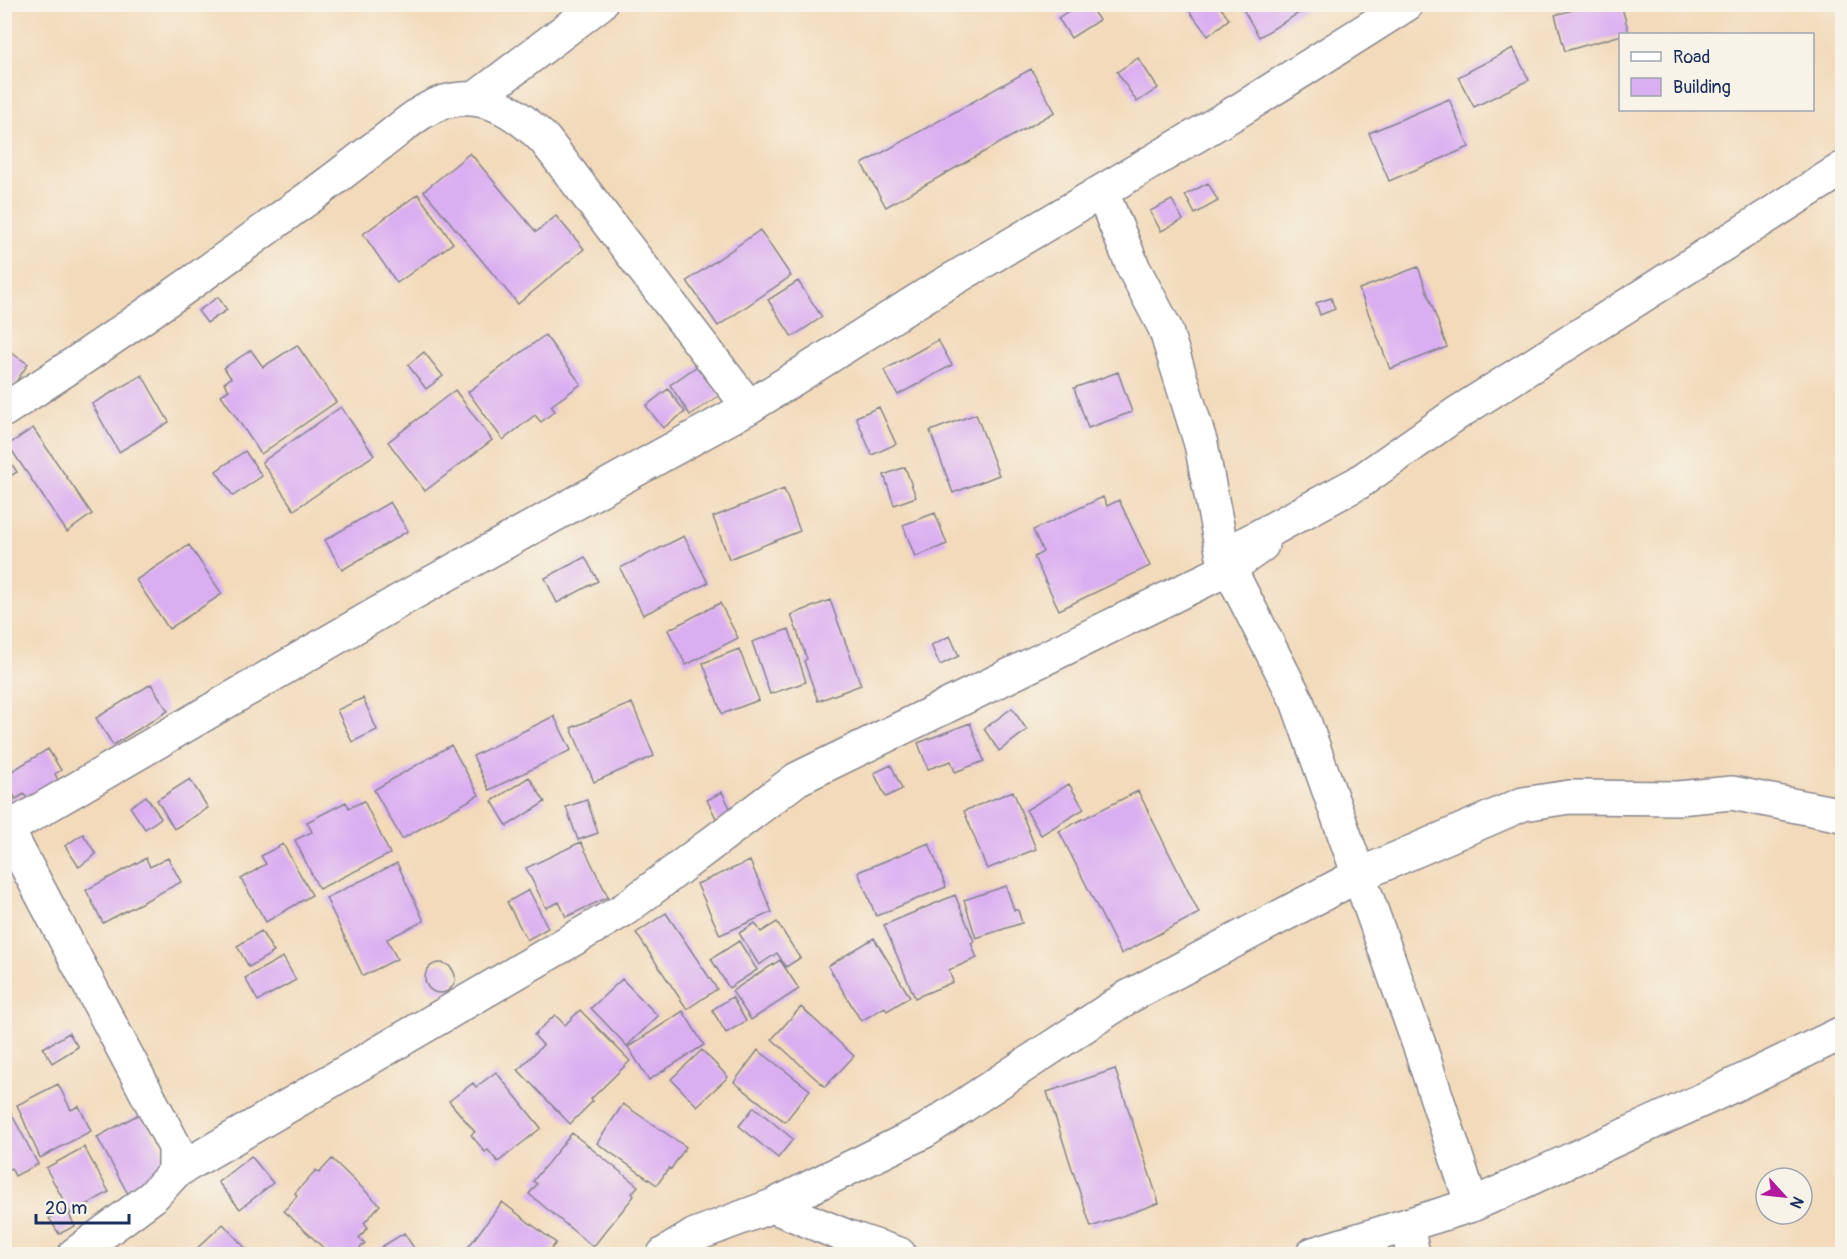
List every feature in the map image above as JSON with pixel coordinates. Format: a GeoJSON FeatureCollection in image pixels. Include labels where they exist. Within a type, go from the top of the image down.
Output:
{"type":"FeatureCollection","features":[{"type":"Feature","properties":{"kind":"street"},"geometry":{"type":"LineString","coordinates":[[476,98],[600,4]]}},
{"type":"Feature","properties":{"kind":"street"},"geometry":{"type":"LineString","coordinates":[[175,1172],[175,1147],[6,830],[406,597],[749,407],[928,294],[1243,108],[1407,4]]}},
{"type":"Feature","properties":{"kind":"street"},"geometry":{"type":"LineString","coordinates":[[4,410],[77,363],[278,221],[427,108],[453,100],[476,98],[504,107],[525,121],[545,140],[749,407]]}},
{"type":"Feature","properties":{"kind":"street"},"geometry":{"type":"LineString","coordinates":[[1227,562],[1358,483],[1456,414],[1842,169]]}},
{"type":"Feature","properties":{"kind":"street"},"geometry":{"type":"LineString","coordinates":[[1102,192],[1134,269],[1165,328],[1201,444],[1227,562],[1297,701],[1421,1050],[1472,1205]]}},
{"type":"Feature","properties":{"kind":"street"},"geometry":{"type":"LineString","coordinates":[[75,1254],[152,1197],[175,1172],[625,909],[797,779],[1263,545]]}},
{"type":"Feature","properties":{"kind":"street"},"geometry":{"type":"LineString","coordinates":[[664,1254],[695,1236],[772,1206],[925,1131],[1128,997],[1359,875],[1523,804],[1570,797],[1678,798],[1732,793],[1842,815]]}},
{"type":"Feature","properties":{"kind":"street"},"geometry":{"type":"LineString","coordinates":[[1313,1254],[1410,1240],[1472,1205],[1842,1033]]}},
{"type":"Feature","properties":{"kind":"street"},"geometry":{"type":"LineString","coordinates":[[772,1206],[848,1237],[899,1254]]}},
{"type":"Feature","properties":{"kind":"building"},"geometry":{"type":"Polygon","coordinates":[[[1079,4],[1088,4],[1099,20],[1071,38],[1058,18],[1079,4]]]}},
{"type":"Feature","properties":{"kind":"building"},"geometry":{"type":"Polygon","coordinates":[[[1192,4],[1218,4],[1229,19],[1208,36],[1187,8],[1192,4]]]}},
{"type":"Feature","properties":{"kind":"building"},"geometry":{"type":"Polygon","coordinates":[[[1240,4],[1314,4],[1259,37],[1240,4]]]}},
{"type":"Feature","properties":{"kind":"building"},"geometry":{"type":"Polygon","coordinates":[[[1594,4],[1621,4],[1629,33],[1619,33],[1619,36],[1565,51],[1555,15],[1594,4]]]}},
{"type":"Feature","properties":{"kind":"building"},"geometry":{"type":"Polygon","coordinates":[[[1513,48],[1529,80],[1474,107],[1458,77],[1513,48]]]}},
{"type":"Feature","properties":{"kind":"building"},"geometry":{"type":"Polygon","coordinates":[[[1138,58],[1158,88],[1137,102],[1117,72],[1138,58]]]}},
{"type":"Feature","properties":{"kind":"building"},"geometry":{"type":"Polygon","coordinates":[[[1031,69],[1055,112],[886,207],[862,164],[1031,69]]]}},
{"type":"Feature","properties":{"kind":"building"},"geometry":{"type":"Polygon","coordinates":[[[1449,99],[1469,147],[1389,181],[1369,133],[1449,99]]]}},
{"type":"Feature","properties":{"kind":"building"},"geometry":{"type":"Polygon","coordinates":[[[470,153],[536,232],[556,216],[584,249],[518,304],[424,191],[470,153]]]}},
{"type":"Feature","properties":{"kind":"building"},"geometry":{"type":"Polygon","coordinates":[[[1208,183],[1218,201],[1195,214],[1185,195],[1208,183]]]}},
{"type":"Feature","properties":{"kind":"building"},"geometry":{"type":"Polygon","coordinates":[[[418,194],[453,243],[397,283],[363,234],[418,194]]]}},
{"type":"Feature","properties":{"kind":"building"},"geometry":{"type":"Polygon","coordinates":[[[1172,200],[1183,220],[1161,231],[1150,211],[1172,200]]]}},
{"type":"Feature","properties":{"kind":"building"},"geometry":{"type":"Polygon","coordinates":[[[760,230],[791,276],[718,326],[687,281],[760,230]]]}},
{"type":"Feature","properties":{"kind":"building"},"geometry":{"type":"Polygon","coordinates":[[[1418,267],[1447,347],[1390,369],[1359,289],[1418,267]]]}},
{"type":"Feature","properties":{"kind":"building"},"geometry":{"type":"Polygon","coordinates":[[[798,281],[822,317],[792,337],[768,300],[798,281]]]}},
{"type":"Feature","properties":{"kind":"building"},"geometry":{"type":"Polygon","coordinates":[[[218,297],[227,310],[207,323],[198,311],[218,297]]]}},
{"type":"Feature","properties":{"kind":"building"},"geometry":{"type":"Polygon","coordinates":[[[1331,298],[1335,309],[1320,315],[1316,303],[1331,298]]]}},
{"type":"Feature","properties":{"kind":"building"},"geometry":{"type":"Polygon","coordinates":[[[545,335],[581,384],[551,406],[555,411],[541,422],[535,415],[503,440],[468,392],[545,335]]]}},
{"type":"Feature","properties":{"kind":"building"},"geometry":{"type":"Polygon","coordinates":[[[938,340],[952,365],[898,395],[884,370],[938,340]]]}},
{"type":"Feature","properties":{"kind":"building"},"geometry":{"type":"Polygon","coordinates":[[[297,345],[336,402],[261,454],[221,395],[229,390],[224,383],[231,378],[224,368],[251,350],[263,367],[297,345]]]}},
{"type":"Feature","properties":{"kind":"building"},"geometry":{"type":"Polygon","coordinates":[[[4,348],[28,364],[4,400],[4,348]]]}},
{"type":"Feature","properties":{"kind":"building"},"geometry":{"type":"Polygon","coordinates":[[[424,352],[443,376],[426,389],[408,365],[424,352]]]}},
{"type":"Feature","properties":{"kind":"building"},"geometry":{"type":"Polygon","coordinates":[[[700,364],[720,395],[690,415],[670,385],[700,364]]]}},
{"type":"Feature","properties":{"kind":"building"},"geometry":{"type":"Polygon","coordinates":[[[1118,372],[1132,412],[1088,428],[1074,388],[1118,372]]]}},
{"type":"Feature","properties":{"kind":"building"},"geometry":{"type":"Polygon","coordinates":[[[142,375],[169,422],[119,452],[92,404],[142,375]]]}},
{"type":"Feature","properties":{"kind":"building"},"geometry":{"type":"Polygon","coordinates":[[[668,389],[685,412],[663,428],[646,406],[668,389]]]}},
{"type":"Feature","properties":{"kind":"building"},"geometry":{"type":"Polygon","coordinates":[[[455,390],[492,440],[425,491],[388,442],[455,390]]]}},
{"type":"Feature","properties":{"kind":"building"},"geometry":{"type":"Polygon","coordinates":[[[341,407],[374,455],[294,510],[262,462],[341,407]]]}},
{"type":"Feature","properties":{"kind":"building"},"geometry":{"type":"Polygon","coordinates":[[[879,407],[896,444],[872,455],[856,417],[879,407]]]}},
{"type":"Feature","properties":{"kind":"building"},"geometry":{"type":"Polygon","coordinates":[[[976,414],[999,475],[953,493],[930,431],[976,414]]]}},
{"type":"Feature","properties":{"kind":"building"},"geometry":{"type":"Polygon","coordinates":[[[33,428],[92,514],[67,532],[8,445],[33,428]]]}},
{"type":"Feature","properties":{"kind":"building"},"geometry":{"type":"Polygon","coordinates":[[[245,451],[262,476],[233,496],[216,471],[245,451]]]}},
{"type":"Feature","properties":{"kind":"building"},"geometry":{"type":"Polygon","coordinates":[[[4,452],[17,472],[4,480],[4,452]]]}},
{"type":"Feature","properties":{"kind":"building"},"geometry":{"type":"Polygon","coordinates":[[[905,467],[916,497],[894,505],[884,475],[905,467]]]}},
{"type":"Feature","properties":{"kind":"building"},"geometry":{"type":"Polygon","coordinates":[[[784,489],[800,531],[729,559],[713,517],[784,489]]]}},
{"type":"Feature","properties":{"kind":"building"},"geometry":{"type":"Polygon","coordinates":[[[1103,497],[1107,506],[1119,500],[1150,566],[1059,610],[1034,557],[1043,552],[1033,530],[1103,497]]]}},
{"type":"Feature","properties":{"kind":"building"},"geometry":{"type":"Polygon","coordinates":[[[390,502],[408,531],[342,570],[325,540],[390,502]]]}},
{"type":"Feature","properties":{"kind":"building"},"geometry":{"type":"Polygon","coordinates":[[[935,513],[947,544],[915,557],[903,525],[935,513]]]}},
{"type":"Feature","properties":{"kind":"building"},"geometry":{"type":"Polygon","coordinates":[[[684,536],[708,583],[643,615],[620,568],[684,536]]]}},
{"type":"Feature","properties":{"kind":"building"},"geometry":{"type":"Polygon","coordinates":[[[189,545],[222,594],[169,629],[136,580],[189,545]]]}},
{"type":"Feature","properties":{"kind":"building"},"geometry":{"type":"Polygon","coordinates":[[[585,557],[598,581],[557,603],[545,578],[585,557]]]}},
{"type":"Feature","properties":{"kind":"building"},"geometry":{"type":"Polygon","coordinates":[[[830,600],[861,685],[818,701],[804,661],[807,659],[791,615],[830,600]]]}},
{"type":"Feature","properties":{"kind":"building"},"geometry":{"type":"Polygon","coordinates":[[[720,603],[738,638],[686,665],[668,630],[720,603]]]}},
{"type":"Feature","properties":{"kind":"building"},"geometry":{"type":"Polygon","coordinates":[[[789,629],[806,682],[770,694],[752,642],[789,629]]]}},
{"type":"Feature","properties":{"kind":"building"},"geometry":{"type":"Polygon","coordinates":[[[950,636],[959,656],[940,665],[931,645],[950,636]]]}},
{"type":"Feature","properties":{"kind":"building"},"geometry":{"type":"Polygon","coordinates":[[[739,649],[759,700],[722,714],[703,663],[739,649]]]}},
{"type":"Feature","properties":{"kind":"building"},"geometry":{"type":"Polygon","coordinates":[[[151,684],[168,711],[113,745],[96,718],[151,684]]]}},
{"type":"Feature","properties":{"kind":"building"},"geometry":{"type":"Polygon","coordinates":[[[363,698],[377,730],[352,742],[337,710],[363,698]]]}},
{"type":"Feature","properties":{"kind":"building"},"geometry":{"type":"Polygon","coordinates":[[[632,703],[654,756],[594,782],[571,728],[632,703]]]}},
{"type":"Feature","properties":{"kind":"building"},"geometry":{"type":"Polygon","coordinates":[[[1012,708],[1027,730],[999,751],[984,729],[1012,708]]]}},
{"type":"Feature","properties":{"kind":"building"},"geometry":{"type":"Polygon","coordinates":[[[554,716],[571,750],[489,790],[473,756],[554,716]]]}},
{"type":"Feature","properties":{"kind":"building"},"geometry":{"type":"Polygon","coordinates":[[[970,723],[984,761],[955,772],[951,761],[928,769],[918,743],[970,723]]]}},
{"type":"Feature","properties":{"kind":"building"},"geometry":{"type":"Polygon","coordinates":[[[451,745],[479,795],[402,839],[374,790],[451,745]]]}},
{"type":"Feature","properties":{"kind":"building"},"geometry":{"type":"Polygon","coordinates":[[[48,749],[61,770],[55,774],[59,782],[29,801],[24,794],[16,799],[4,781],[4,776],[48,749]]]}},
{"type":"Feature","properties":{"kind":"building"},"geometry":{"type":"Polygon","coordinates":[[[891,765],[902,789],[886,797],[874,773],[891,765]]]}},
{"type":"Feature","properties":{"kind":"building"},"geometry":{"type":"Polygon","coordinates":[[[529,777],[545,802],[507,826],[492,801],[529,777]]]}},
{"type":"Feature","properties":{"kind":"building"},"geometry":{"type":"Polygon","coordinates":[[[190,779],[208,808],[174,829],[157,800],[190,779]]]}},
{"type":"Feature","properties":{"kind":"building"},"geometry":{"type":"Polygon","coordinates":[[[1069,784],[1084,809],[1041,835],[1026,810],[1069,784]]]}},
{"type":"Feature","properties":{"kind":"building"},"geometry":{"type":"Polygon","coordinates":[[[4,785],[14,800],[4,807],[4,785]]]}},
{"type":"Feature","properties":{"kind":"building"},"geometry":{"type":"Polygon","coordinates":[[[1013,791],[1036,849],[987,869],[964,811],[1013,791]]]}},
{"type":"Feature","properties":{"kind":"building"},"geometry":{"type":"Polygon","coordinates":[[[1138,791],[1199,913],[1121,954],[1059,831],[1138,791]]]}},
{"type":"Feature","properties":{"kind":"building"},"geometry":{"type":"Polygon","coordinates":[[[722,792],[734,816],[719,824],[707,800],[722,792]]]}},
{"type":"Feature","properties":{"kind":"building"},"geometry":{"type":"Polygon","coordinates":[[[146,796],[161,818],[145,829],[130,807],[146,796]]]}},
{"type":"Feature","properties":{"kind":"building"},"geometry":{"type":"Polygon","coordinates":[[[587,800],[598,833],[578,840],[566,807],[587,800]]]}},
{"type":"Feature","properties":{"kind":"building"},"geometry":{"type":"Polygon","coordinates":[[[364,801],[390,854],[319,889],[295,840],[312,832],[307,822],[346,802],[349,808],[364,801]]]}},
{"type":"Feature","properties":{"kind":"building"},"geometry":{"type":"Polygon","coordinates":[[[83,834],[96,854],[79,867],[65,846],[83,834]]]}},
{"type":"Feature","properties":{"kind":"building"},"geometry":{"type":"Polygon","coordinates":[[[581,842],[608,897],[566,917],[559,902],[546,908],[526,868],[581,842]]]}},
{"type":"Feature","properties":{"kind":"building"},"geometry":{"type":"Polygon","coordinates":[[[929,843],[946,887],[876,916],[858,872],[929,843]]]}},
{"type":"Feature","properties":{"kind":"building"},"geometry":{"type":"Polygon","coordinates":[[[283,844],[312,895],[266,922],[241,879],[266,864],[261,856],[283,844]]]}},
{"type":"Feature","properties":{"kind":"building"},"geometry":{"type":"Polygon","coordinates":[[[146,858],[150,867],[168,858],[181,882],[103,923],[86,890],[146,858]]]}},
{"type":"Feature","properties":{"kind":"building"},"geometry":{"type":"Polygon","coordinates":[[[750,861],[772,912],[720,935],[697,884],[750,861]]]}},
{"type":"Feature","properties":{"kind":"building"},"geometry":{"type":"Polygon","coordinates":[[[397,863],[424,921],[387,939],[397,959],[363,976],[326,898],[397,863]]]}},
{"type":"Feature","properties":{"kind":"building"},"geometry":{"type":"Polygon","coordinates":[[[1006,886],[1014,910],[1018,910],[1022,923],[976,938],[964,900],[1006,886]]]}},
{"type":"Feature","properties":{"kind":"building"},"geometry":{"type":"Polygon","coordinates":[[[529,890],[548,928],[527,940],[507,902],[529,890]]]}},
{"type":"Feature","properties":{"kind":"building"},"geometry":{"type":"Polygon","coordinates":[[[955,895],[974,941],[971,943],[977,958],[949,970],[953,982],[915,998],[884,925],[955,895]]]}},
{"type":"Feature","properties":{"kind":"building"},"geometry":{"type":"Polygon","coordinates":[[[666,913],[717,989],[687,1009],[636,933],[666,913]]]}},
{"type":"Feature","properties":{"kind":"building"},"geometry":{"type":"Polygon","coordinates":[[[777,922],[800,958],[786,967],[777,953],[759,965],[739,933],[755,923],[761,932],[777,922]]]}},
{"type":"Feature","properties":{"kind":"building"},"geometry":{"type":"Polygon","coordinates":[[[261,931],[274,952],[249,967],[237,946],[261,931]]]}},
{"type":"Feature","properties":{"kind":"building"},"geometry":{"type":"Polygon","coordinates":[[[874,938],[910,997],[887,1011],[885,1007],[861,1021],[828,966],[874,938]]]}},
{"type":"Feature","properties":{"kind":"building"},"geometry":{"type":"Polygon","coordinates":[[[739,941],[757,970],[729,988],[711,959],[739,941]]]}},
{"type":"Feature","properties":{"kind":"building"},"geometry":{"type":"Polygon","coordinates":[[[283,957],[296,980],[258,1001],[245,978],[283,957]]]}},
{"type":"Feature","properties":{"kind":"building"},"geometry":{"type":"Polygon","coordinates":[[[780,960],[799,989],[751,1020],[732,991],[780,960]]]}},
{"type":"Feature","properties":{"kind":"building"},"geometry":{"type":"Polygon","coordinates":[[[440,963],[451,967],[455,978],[451,989],[440,993],[429,989],[425,978],[429,967],[440,963]]]}},
{"type":"Feature","properties":{"kind":"building"},"geometry":{"type":"Polygon","coordinates":[[[622,979],[658,1016],[627,1046],[591,1008],[622,979]]]}},
{"type":"Feature","properties":{"kind":"building"},"geometry":{"type":"Polygon","coordinates":[[[732,997],[746,1021],[726,1033],[712,1010],[732,997]]]}},
{"type":"Feature","properties":{"kind":"building"},"geometry":{"type":"Polygon","coordinates":[[[801,1007],[854,1056],[825,1087],[772,1039],[801,1007]]]}},
{"type":"Feature","properties":{"kind":"building"},"geometry":{"type":"Polygon","coordinates":[[[580,1010],[630,1061],[591,1099],[593,1101],[570,1124],[518,1070],[543,1045],[534,1035],[555,1015],[565,1025],[580,1010]]]}},
{"type":"Feature","properties":{"kind":"building"},"geometry":{"type":"Polygon","coordinates":[[[683,1011],[704,1045],[649,1080],[628,1047],[683,1011]]]}},
{"type":"Feature","properties":{"kind":"building"},"geometry":{"type":"Polygon","coordinates":[[[69,1033],[78,1047],[52,1063],[43,1048],[69,1033]]]}},
{"type":"Feature","properties":{"kind":"building"},"geometry":{"type":"Polygon","coordinates":[[[702,1050],[728,1077],[697,1106],[671,1079],[702,1050]]]}},
{"type":"Feature","properties":{"kind":"building"},"geometry":{"type":"Polygon","coordinates":[[[758,1050],[810,1090],[785,1122],[734,1082],[758,1050]]]}},
{"type":"Feature","properties":{"kind":"building"},"geometry":{"type":"Polygon","coordinates":[[[1115,1069],[1159,1203],[1091,1227],[1047,1092],[1115,1069]]]}},
{"type":"Feature","properties":{"kind":"building"},"geometry":{"type":"Polygon","coordinates":[[[496,1072],[541,1128],[498,1162],[488,1150],[485,1152],[471,1135],[475,1132],[449,1101],[473,1083],[476,1087],[496,1072]]]}},
{"type":"Feature","properties":{"kind":"building"},"geometry":{"type":"Polygon","coordinates":[[[58,1084],[71,1110],[79,1106],[91,1131],[40,1158],[17,1105],[58,1084]]]}},
{"type":"Feature","properties":{"kind":"building"},"geometry":{"type":"Polygon","coordinates":[[[623,1104],[686,1147],[657,1185],[597,1143],[623,1104]]]}},
{"type":"Feature","properties":{"kind":"building"},"geometry":{"type":"Polygon","coordinates":[[[754,1107],[793,1139],[778,1158],[739,1126],[754,1107]]]}},
{"type":"Feature","properties":{"kind":"building"},"geometry":{"type":"Polygon","coordinates":[[[11,1113],[38,1164],[15,1176],[11,1168],[4,1172],[4,1116],[11,1113]]]}},
{"type":"Feature","properties":{"kind":"building"},"geometry":{"type":"Polygon","coordinates":[[[141,1113],[172,1169],[128,1194],[97,1137],[141,1113]]]}},
{"type":"Feature","properties":{"kind":"building"},"geometry":{"type":"Polygon","coordinates":[[[572,1133],[638,1186],[632,1193],[634,1196],[593,1247],[529,1194],[537,1184],[533,1181],[572,1133]]]}},
{"type":"Feature","properties":{"kind":"building"},"geometry":{"type":"Polygon","coordinates":[[[84,1147],[109,1192],[71,1214],[46,1168],[84,1147]]]}},
{"type":"Feature","properties":{"kind":"building"},"geometry":{"type":"Polygon","coordinates":[[[251,1156],[273,1183],[240,1209],[218,1182],[251,1156]]]}},
{"type":"Feature","properties":{"kind":"building"},"geometry":{"type":"Polygon","coordinates":[[[332,1159],[380,1205],[364,1223],[368,1227],[359,1238],[365,1243],[354,1254],[330,1254],[284,1211],[297,1196],[295,1193],[316,1170],[319,1173],[332,1159]]]}},
{"type":"Feature","properties":{"kind":"building"},"geometry":{"type":"Polygon","coordinates":[[[502,1202],[556,1243],[547,1254],[463,1254],[502,1202]]]}},
{"type":"Feature","properties":{"kind":"building"},"geometry":{"type":"Polygon","coordinates":[[[66,1209],[75,1226],[59,1234],[49,1218],[66,1209]]]}},
{"type":"Feature","properties":{"kind":"building"},"geometry":{"type":"Polygon","coordinates":[[[223,1224],[251,1254],[191,1254],[223,1224]]]}},
{"type":"Feature","properties":{"kind":"building"},"geometry":{"type":"Polygon","coordinates":[[[404,1233],[418,1254],[372,1253],[404,1233]]]}}]}
